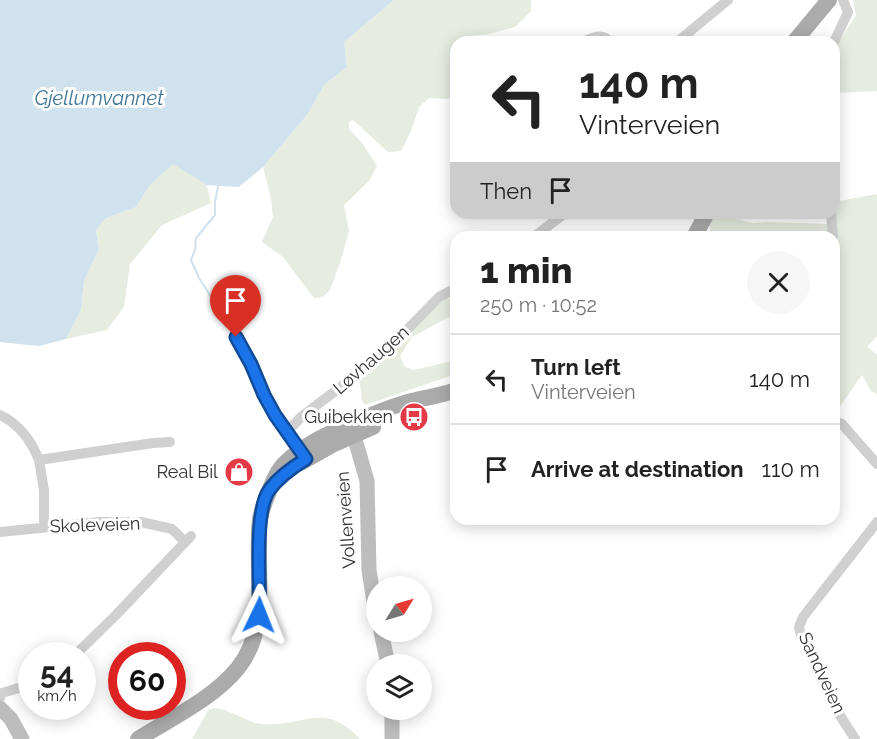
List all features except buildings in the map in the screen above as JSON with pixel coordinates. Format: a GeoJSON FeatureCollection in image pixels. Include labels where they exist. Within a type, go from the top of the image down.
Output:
{"type":"FeatureCollection","features":[{"type":"Feature","properties":{"kind":"main road"},"geometry":{"type":"LineString","coordinates":[[799,36],[829,0]]}},
{"type":"Feature","properties":{"kind":"main road"},"geometry":{"type":"LineString","coordinates":[[138,739],[222,685],[248,653],[256,631],[261,597],[260,522],[269,490],[279,469],[288,460],[303,455],[320,438],[351,430],[373,414],[450,392]]}},
{"type":"Feature","properties":{"kind":"main road","name":"Vollenveien"},"geometry":{"type":"LineString","coordinates":[[351,430],[367,481],[370,576]]}},
{"type":"Feature","properties":{"kind":"main road"},"geometry":{"type":"LineString","coordinates":[[1,696],[22,739]]}},
{"type":"Feature","properties":{"kind":"main road"},"geometry":{"type":"LineString","coordinates":[[392,720],[392,739]]}},
{"type":"Feature","properties":{"kind":"street"},"geometry":{"type":"LineString","coordinates":[[684,36],[728,0]]}},
{"type":"Feature","properties":{"kind":"street"},"geometry":{"type":"LineString","coordinates":[[837,36],[848,12],[843,0]]}},
{"type":"Feature","properties":{"kind":"street"},"geometry":{"type":"LineString","coordinates":[[542,231],[557,219]]}},
{"type":"Feature","properties":{"kind":"street","name":"Løvhaugen"},"geometry":{"type":"LineString","coordinates":[[287,432],[301,417],[368,367],[439,297],[450,291]]}},
{"type":"Feature","properties":{"kind":"street"},"geometry":{"type":"LineString","coordinates":[[236,337],[275,415],[303,455]]}},
{"type":"Feature","properties":{"kind":"street"},"geometry":{"type":"LineString","coordinates":[[0,415],[10,419],[34,447],[39,460],[44,490],[44,526]]}},
{"type":"Feature","properties":{"kind":"street"},"geometry":{"type":"LineString","coordinates":[[840,425],[877,464]]}},
{"type":"Feature","properties":{"kind":"street"},"geometry":{"type":"LineString","coordinates":[[39,460],[170,442]]}},
{"type":"Feature","properties":{"kind":"street","name":"Skoleveien"},"geometry":{"type":"LineString","coordinates":[[0,532],[99,522],[141,522],[172,529],[188,539],[89,642]]}},
{"type":"Feature","properties":{"kind":"street","name":"Sandveien"},"geometry":{"type":"LineString","coordinates":[[855,739],[834,706],[802,639],[799,627],[803,617],[877,522]]}},
{"type":"Feature","properties":{"kind":"street"},"geometry":{"type":"LineString","coordinates":[[1,696],[18,689]]}},
{"type":"Feature","properties":{"kind":"shaded area"},"geometry":{"type":"Polygon","coordinates":[[[394,0],[531,0],[531,11],[515,27],[489,34],[450,36],[450,98],[429,98],[419,107],[401,151],[388,152],[353,120],[349,122],[349,129],[362,143],[377,166],[369,181],[344,205],[349,231],[341,260],[330,290],[323,297],[314,298],[283,257],[262,242],[273,217],[263,167],[307,115],[325,84],[347,67],[344,42],[394,0]]]}},
{"type":"Feature","properties":{"kind":"shaded area"},"geometry":{"type":"Polygon","coordinates":[[[853,0],[877,0],[877,91],[840,93],[840,40],[856,15],[853,0]]]}},
{"type":"Feature","properties":{"kind":"shaded area"},"geometry":{"type":"Polygon","coordinates":[[[173,163],[207,185],[211,203],[162,225],[130,264],[124,307],[107,330],[66,339],[81,310],[84,281],[99,249],[96,230],[106,218],[136,207],[150,185],[173,163]]]}},
{"type":"Feature","properties":{"kind":"shaded area"},"geometry":{"type":"Polygon","coordinates":[[[877,194],[877,336],[867,347],[877,354],[877,394],[871,391],[862,375],[840,406],[840,231],[834,231],[834,219],[840,219],[840,201],[877,194]]]}},
{"type":"Feature","properties":{"kind":"shaded area"},"geometry":{"type":"Polygon","coordinates":[[[710,219],[739,219],[752,223],[827,224],[828,231],[710,231],[710,219]]]}},
{"type":"Feature","properties":{"kind":"shaded area"},"geometry":{"type":"Polygon","coordinates":[[[446,298],[450,299],[450,318],[412,337],[400,356],[405,367],[414,370],[450,361],[450,376],[365,405],[362,401],[359,375],[446,298]]]}},
{"type":"Feature","properties":{"kind":"shaded area"},"geometry":{"type":"Polygon","coordinates":[[[209,709],[223,709],[248,721],[262,724],[325,718],[347,727],[360,739],[192,739],[209,709]]]}},
{"type":"Feature","properties":{"kind":"water","name":"Gjellumvannet"},"geometry":{"type":"Polygon","coordinates":[[[0,0],[394,0],[344,42],[347,67],[325,84],[307,115],[263,167],[239,187],[207,185],[173,164],[150,185],[136,207],[106,218],[96,230],[99,249],[84,281],[81,310],[66,339],[39,346],[0,342],[0,0]]]}},
{"type":"Feature","properties":{"kind":"waterway","name":"Guibekken"},"geometry":{"type":"LineString","coordinates":[[218,186],[215,215],[196,238],[191,260],[199,278],[230,327]]}},
{"type":"Feature","properties":{"kind":"place","name":"Guibekken"},"geometry":{"type":"Point","coordinates":[414,417]}},
{"type":"Feature","properties":{"kind":"place","name":"Real Bil"},"geometry":{"type":"Point","coordinates":[239,472]}},
{"type":"Feature","properties":{"kind":"route"},"geometry":{"type":"LineString","coordinates":[[236,337],[275,415],[306,459],[293,466],[269,490],[261,512],[259,615]]}}]}
